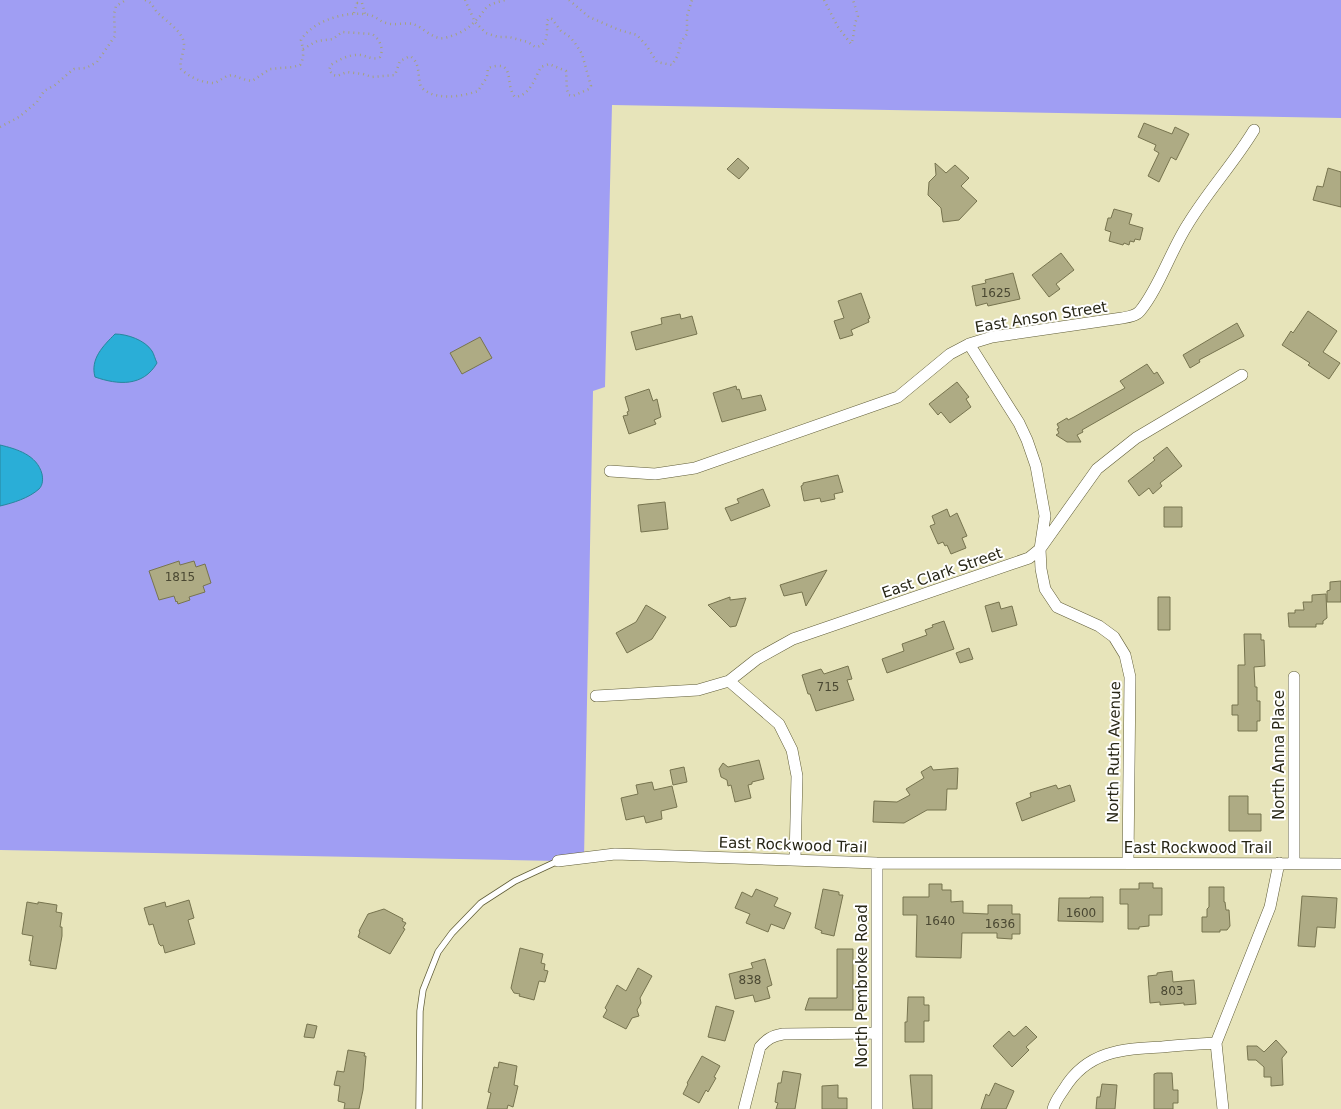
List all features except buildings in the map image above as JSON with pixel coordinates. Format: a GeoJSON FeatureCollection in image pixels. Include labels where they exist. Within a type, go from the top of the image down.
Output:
{"type":"FeatureCollection","features":[{"type":"Feature","properties":{"kind":"street","name":"East Anson Street"},"geometry":{"type":"LineString","coordinates":[[610,471],[655,474],[695,468],[898,396],[950,354],[969,344],[992,337],[1122,318],[1138,313],[1146,302],[1186,225],[1254,130]]}},
{"type":"Feature","properties":{"kind":"street","name":"North Ruth Avenue"},"geometry":{"type":"LineString","coordinates":[[969,344],[1019,423],[1036,466],[1045,516],[1040,549],[1045,589],[1057,607],[1099,626],[1114,637],[1126,655],[1130,677],[1128,862]]}},
{"type":"Feature","properties":{"kind":"street","name":"East Clark Street"},"geometry":{"type":"LineString","coordinates":[[596,696],[698,690],[729,681],[756,659],[793,639],[1017,564],[1029,558],[1040,549],[1097,469],[1136,438],[1242,375]]}},
{"type":"Feature","properties":{"kind":"street","name":"North Anna Place"},"geometry":{"type":"LineString","coordinates":[[1294,677],[1294,863]]}},
{"type":"Feature","properties":{"kind":"street"},"geometry":{"type":"LineString","coordinates":[[729,681],[779,724],[792,750],[797,776],[795,860]]}},
{"type":"Feature","properties":{"kind":"street","name":"East Rockwood Trail"},"geometry":{"type":"LineString","coordinates":[[558,861],[615,854],[877,862],[1341,864]]}},
{"type":"Feature","properties":{"kind":"street","name":"North Pembroke Road"},"geometry":{"type":"LineString","coordinates":[[877,862],[877,1109]]}},
{"type":"Feature","properties":{"kind":"street"},"geometry":{"type":"LineString","coordinates":[[1223,1109],[1216,1043],[1270,907],[1278,863]]}},
{"type":"Feature","properties":{"kind":"street"},"geometry":{"type":"LineString","coordinates":[[744,1109],[756,1056],[765,1040],[783,1034],[877,1033]]}},
{"type":"Feature","properties":{"kind":"street"},"geometry":{"type":"LineString","coordinates":[[1053,1109],[1054,1104],[1070,1078],[1084,1066],[1102,1056],[1122,1049],[1216,1043]]}},
{"type":"Feature","properties":{"kind":"lane","name":"East Rockwood Trail"},"geometry":{"type":"LineString","coordinates":[[418,1109],[420,1011],[424,990],[438,952],[452,932],[481,903],[515,881],[558,861]]}},
{"type":"Feature","properties":{"kind":"path"},"geometry":{"type":"LineString","coordinates":[[0,127],[19,117],[37,102],[44,91],[55,85],[74,69],[86,68],[97,62],[115,36],[114,14],[116,6],[126,0]]}},
{"type":"Feature","properties":{"kind":"path"},"geometry":{"type":"LineString","coordinates":[[145,0],[149,1],[158,14],[174,26],[182,39],[184,43],[181,55],[181,69],[201,81],[215,83],[232,75],[252,81],[270,69],[300,65],[303,60],[304,49],[301,40],[315,25],[321,22],[354,13],[365,14],[374,16],[387,24],[413,24],[440,38],[464,31],[475,22],[488,6],[504,0]]}},
{"type":"Feature","properties":{"kind":"path"},"geometry":{"type":"LineString","coordinates":[[304,49],[316,41],[333,39],[342,32],[372,34],[379,41],[382,52],[380,57],[375,59],[352,55],[331,65],[330,70],[333,75],[338,76],[348,72],[372,77],[395,75],[400,61],[410,56],[417,63],[421,87],[436,96],[454,96],[478,91],[487,77],[488,68],[499,66],[505,67],[508,71],[514,97],[524,94],[529,90],[536,75],[544,65],[549,64],[566,71],[567,90],[573,96],[589,89],[591,86],[582,54],[575,43],[561,32],[552,19],[549,18],[547,21],[545,42],[538,47],[510,37],[490,36],[480,29],[475,22],[465,0]]}},
{"type":"Feature","properties":{"kind":"path"},"geometry":{"type":"LineString","coordinates":[[569,0],[589,17],[619,30],[637,35],[657,62],[672,65],[678,55],[681,42],[687,34],[687,16],[692,0]]}},
{"type":"Feature","properties":{"kind":"path"},"geometry":{"type":"LineString","coordinates":[[824,0],[838,27],[851,44],[855,33],[855,21],[858,16],[853,0]]}},
{"type":"Feature","properties":{"kind":"path"},"geometry":{"type":"LineString","coordinates":[[354,13],[356,1],[362,2],[365,14]]}},
{"type":"Feature","properties":{"kind":"shaded area"},"geometry":{"type":"Polygon","coordinates":[[[0,0],[1341,0],[1341,118],[612,105],[605,387],[593,391],[584,859],[558,861],[0,850],[0,0]]]}},
{"type":"Feature","properties":{"kind":"water"},"geometry":{"type":"Polygon","coordinates":[[[115,334],[135,338],[149,347],[157,363],[151,371],[137,380],[129,382],[112,382],[95,377],[94,364],[96,359],[102,348],[115,334]]]}},
{"type":"Feature","properties":{"kind":"water"},"geometry":{"type":"Polygon","coordinates":[[[0,445],[26,454],[36,462],[43,480],[40,487],[31,495],[0,506],[0,445]]]}}]}
